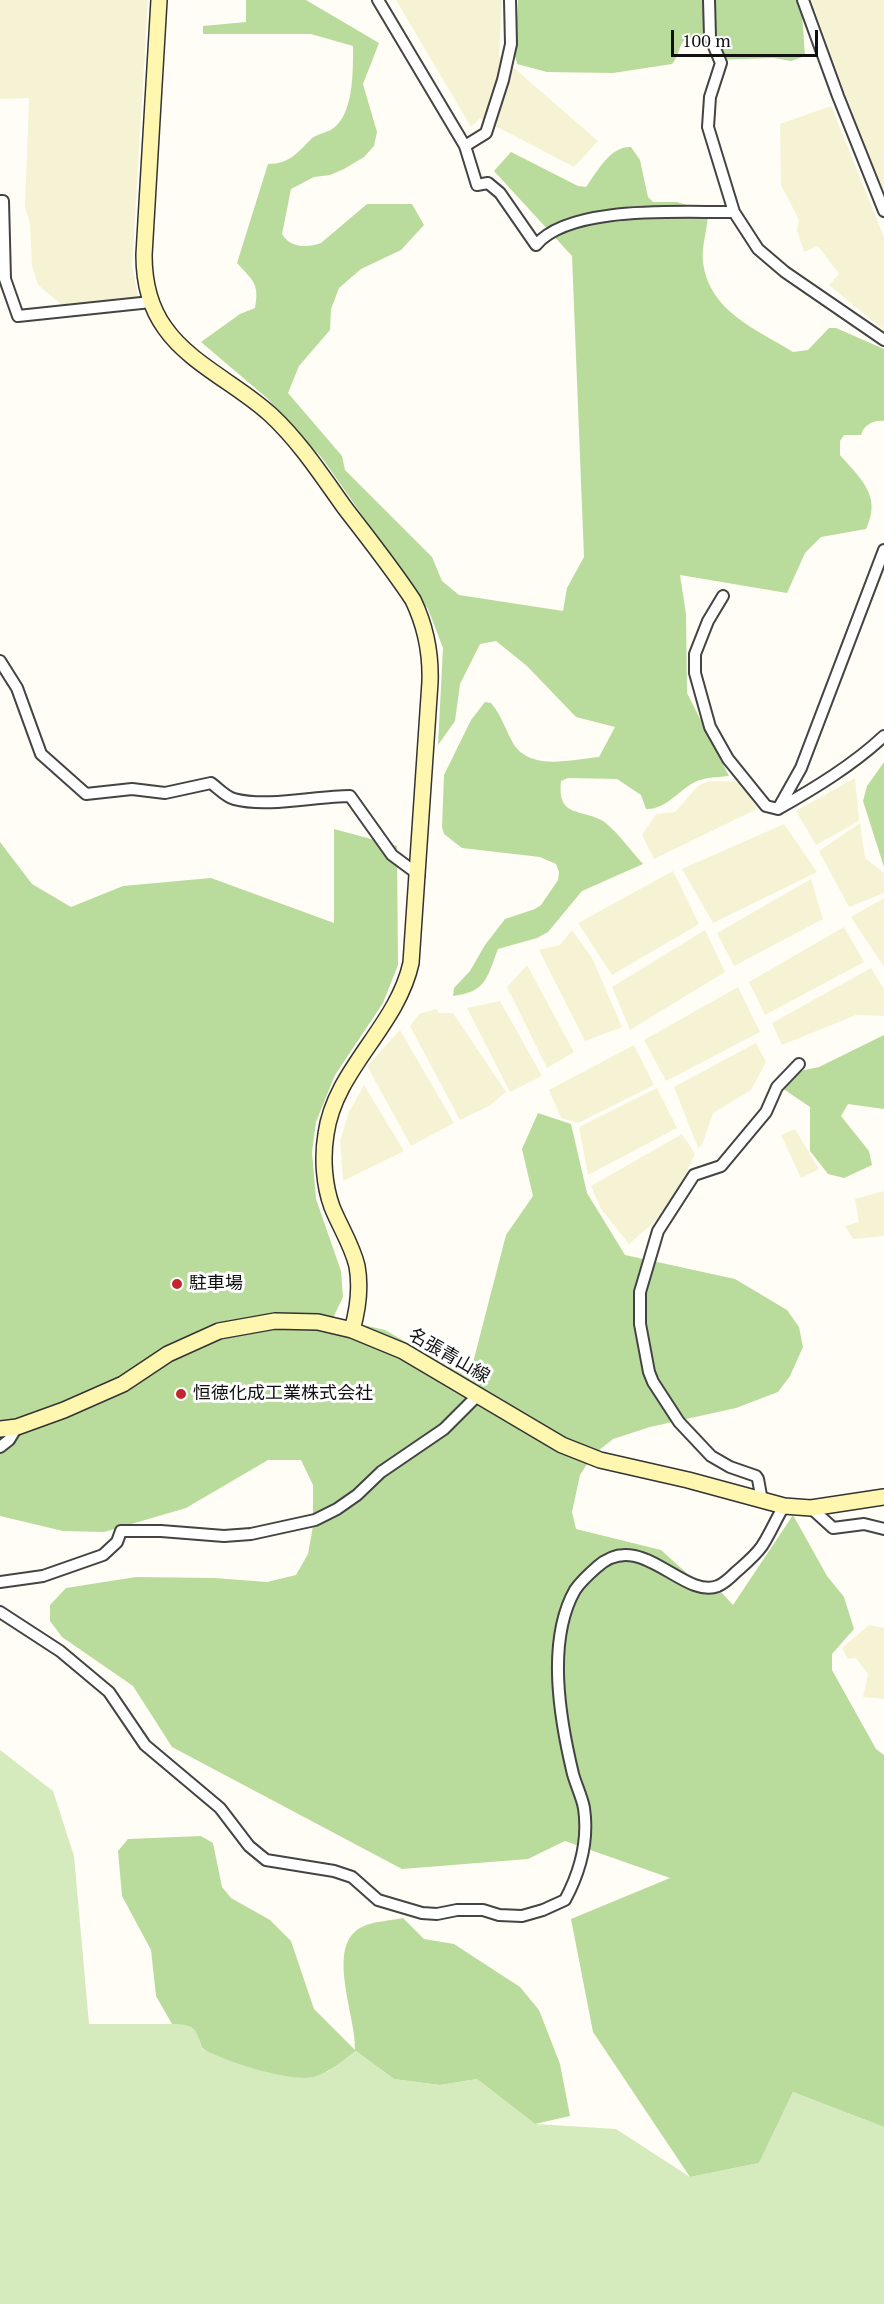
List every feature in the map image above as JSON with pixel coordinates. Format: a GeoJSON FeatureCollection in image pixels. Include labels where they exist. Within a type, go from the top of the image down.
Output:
{"type":"FeatureCollection","features":[{"type":"Feature","properties":{"kind":"street"},"geometry":{"type":"LineString","coordinates":[[159,0],[144,255],[145,280],[151,302],[174,339],[249,396],[271,415],[300,447],[399,580],[417,610],[427,636],[431,669],[413,950],[405,987],[391,1015],[341,1088],[326,1132],[325,1170],[330,1199],[350,1243],[357,1268],[358,1307],[352,1330]]}},
{"type":"Feature","properties":{"kind":"street"},"geometry":{"type":"LineString","coordinates":[[378,0],[465,146],[477,185],[488,183],[500,193],[536,245],[543,236],[564,225],[610,215],[734,212]]}},
{"type":"Feature","properties":{"kind":"street"},"geometry":{"type":"LineString","coordinates":[[465,146],[486,133],[507,69],[511,44],[510,0]]}},
{"type":"Feature","properties":{"kind":"street"},"geometry":{"type":"LineString","coordinates":[[710,0],[710,37],[721,63],[710,97],[708,127],[734,212],[758,249],[785,272],[884,340]]}},
{"type":"Feature","properties":{"kind":"street"},"geometry":{"type":"LineString","coordinates":[[803,0],[884,211]]}},
{"type":"Feature","properties":{"kind":"street"},"geometry":{"type":"LineString","coordinates":[[0,201],[3,201],[5,279],[18,316],[151,302]]}},
{"type":"Feature","properties":{"kind":"street"},"geometry":{"type":"LineString","coordinates":[[778,809],[801,768],[884,550]]}},
{"type":"Feature","properties":{"kind":"street"},"geometry":{"type":"LineString","coordinates":[[723,596],[708,621],[695,654],[695,673],[710,727],[728,759],[766,807],[778,809],[812,790],[870,749],[884,736]]}},
{"type":"Feature","properties":{"kind":"street"},"geometry":{"type":"LineString","coordinates":[[0,661],[17,688],[41,754],[86,794],[132,789],[165,793],[211,783],[233,799],[272,802],[324,796],[350,796],[392,855],[419,875]]}},
{"type":"Feature","properties":{"kind":"street"},"geometry":{"type":"LineString","coordinates":[[762,1500],[756,1476],[730,1467],[711,1456],[679,1422],[653,1382],[640,1324],[640,1292],[658,1231],[694,1175],[720,1166],[766,1112],[777,1087],[799,1064]]}},
{"type":"Feature","properties":{"kind":"street","name":"名張青山線"},"geometry":{"type":"LineString","coordinates":[[0,1429],[17,1427],[123,1384],[168,1354],[219,1331],[286,1321],[318,1322],[352,1330],[403,1351],[562,1445],[600,1460],[688,1480],[784,1506],[811,1508],[884,1497]]}},
{"type":"Feature","properties":{"kind":"street"},"geometry":{"type":"LineString","coordinates":[[0,1582],[43,1576],[102,1555],[117,1542],[121,1531],[161,1531],[224,1536],[251,1534],[315,1520],[337,1509],[357,1495],[381,1472],[444,1429],[478,1395]]}},
{"type":"Feature","properties":{"kind":"street"},"geometry":{"type":"LineString","coordinates":[[0,1447],[9,1440],[17,1427]]}},
{"type":"Feature","properties":{"kind":"street"},"geometry":{"type":"LineString","coordinates":[[0,1612],[60,1651],[109,1692],[145,1745],[220,1808],[249,1846],[266,1860],[352,1877],[378,1899],[422,1913],[483,1910],[499,1915],[522,1916],[565,1900],[581,1864],[585,1836],[584,1807],[574,1777],[559,1697],[560,1641],[567,1611],[578,1587],[602,1562],[615,1555],[627,1554],[642,1558],[697,1585],[708,1588],[718,1586],[754,1556],[763,1545],[784,1506]]}},
{"type":"Feature","properties":{"kind":"street"},"geometry":{"type":"LineString","coordinates":[[811,1508],[833,1528],[864,1524],[884,1529]]}},
{"type":"Feature","properties":{"kind":"shaded area"},"geometry":{"type":"Polygon","coordinates":[[[0,0],[148,0],[132,266],[139,301],[62,305],[38,285],[32,266],[30,223],[25,207],[29,98],[0,99],[0,0]]]}},
{"type":"Feature","properties":{"kind":"shaded area"},"geometry":{"type":"Polygon","coordinates":[[[396,0],[502,0],[499,55],[598,141],[574,167],[480,118],[471,127],[396,0]]]}},
{"type":"Feature","properties":{"kind":"shaded area"},"geometry":{"type":"Polygon","coordinates":[[[811,0],[884,0],[884,201],[811,0]]]}},
{"type":"Feature","properties":{"kind":"shaded area"},"geometry":{"type":"Polygon","coordinates":[[[831,106],[884,237],[884,330],[829,285],[839,274],[818,246],[804,252],[797,230],[799,220],[781,185],[780,124],[831,106]]]}},
{"type":"Feature","properties":{"kind":"shaded area"},"geometry":{"type":"Polygon","coordinates":[[[855,778],[859,821],[816,845],[796,811],[855,778]]]}},
{"type":"Feature","properties":{"kind":"shaded area"},"geometry":{"type":"Polygon","coordinates":[[[710,781],[742,782],[757,809],[654,859],[642,835],[656,814],[675,812],[698,786],[710,781]]]}},
{"type":"Feature","properties":{"kind":"shaded area"},"geometry":{"type":"Polygon","coordinates":[[[860,823],[865,858],[884,873],[884,893],[849,907],[819,851],[860,823]]]}},
{"type":"Feature","properties":{"kind":"shaded area"},"geometry":{"type":"Polygon","coordinates":[[[784,824],[817,872],[713,923],[682,869],[784,824]]]}},
{"type":"Feature","properties":{"kind":"shaded area"},"geometry":{"type":"Polygon","coordinates":[[[673,871],[699,924],[612,975],[578,923],[673,871]]]}},
{"type":"Feature","properties":{"kind":"shaded area"},"geometry":{"type":"Polygon","coordinates":[[[811,879],[823,919],[734,966],[717,933],[811,879]]]}},
{"type":"Feature","properties":{"kind":"shaded area"},"geometry":{"type":"Polygon","coordinates":[[[884,898],[884,967],[851,917],[884,898]]]}},
{"type":"Feature","properties":{"kind":"shaded area"},"geometry":{"type":"Polygon","coordinates":[[[844,927],[864,962],[765,1015],[749,982],[844,927]]]}},
{"type":"Feature","properties":{"kind":"shaded area"},"geometry":{"type":"Polygon","coordinates":[[[572,930],[592,958],[622,1027],[585,1041],[539,950],[560,945],[572,930]]]}},
{"type":"Feature","properties":{"kind":"shaded area"},"geometry":{"type":"Polygon","coordinates":[[[705,930],[725,972],[630,1030],[612,987],[705,930]]]}},
{"type":"Feature","properties":{"kind":"shaded area"},"geometry":{"type":"Polygon","coordinates":[[[527,965],[574,1052],[547,1068],[507,987],[527,965]]]}},
{"type":"Feature","properties":{"kind":"shaded area"},"geometry":{"type":"Polygon","coordinates":[[[871,968],[884,989],[884,1016],[856,1015],[782,1045],[772,1023],[871,968]]]}},
{"type":"Feature","properties":{"kind":"shaded area"},"geometry":{"type":"Polygon","coordinates":[[[738,987],[760,1032],[666,1081],[644,1040],[738,987]]]}},
{"type":"Feature","properties":{"kind":"shaded area"},"geometry":{"type":"Polygon","coordinates":[[[500,1001],[542,1076],[510,1092],[467,1008],[500,1001]]]}},
{"type":"Feature","properties":{"kind":"shaded area"},"geometry":{"type":"Polygon","coordinates":[[[436,1009],[439,1013],[453,1013],[506,1092],[489,1106],[460,1120],[410,1026],[419,1014],[436,1009]]]}},
{"type":"Feature","properties":{"kind":"shaded area"},"geometry":{"type":"Polygon","coordinates":[[[400,1030],[454,1123],[411,1146],[367,1066],[400,1030]]]}},
{"type":"Feature","properties":{"kind":"shaded area"},"geometry":{"type":"Polygon","coordinates":[[[756,1043],[766,1062],[751,1090],[713,1113],[702,1145],[698,1148],[674,1087],[756,1043]]]}},
{"type":"Feature","properties":{"kind":"shaded area"},"geometry":{"type":"Polygon","coordinates":[[[634,1045],[654,1085],[578,1123],[561,1118],[549,1090],[634,1045]]]}},
{"type":"Feature","properties":{"kind":"shaded area"},"geometry":{"type":"Polygon","coordinates":[[[364,1085],[404,1151],[343,1181],[340,1141],[349,1112],[364,1085]]]}},
{"type":"Feature","properties":{"kind":"shaded area"},"geometry":{"type":"Polygon","coordinates":[[[657,1088],[677,1128],[588,1175],[579,1127],[657,1088]]]}},
{"type":"Feature","properties":{"kind":"shaded area"},"geometry":{"type":"Polygon","coordinates":[[[795,1129],[819,1169],[801,1178],[781,1135],[795,1129]]]}},
{"type":"Feature","properties":{"kind":"shaded area"},"geometry":{"type":"Polygon","coordinates":[[[682,1134],[695,1154],[669,1209],[629,1244],[601,1209],[591,1186],[682,1134]]]}},
{"type":"Feature","properties":{"kind":"shaded area"},"geometry":{"type":"Polygon","coordinates":[[[884,1191],[884,1236],[853,1239],[845,1226],[859,1222],[855,1199],[884,1191]]]}},
{"type":"Feature","properties":{"kind":"shaded area"},"geometry":{"type":"Polygon","coordinates":[[[869,1625],[884,1628],[884,1699],[863,1697],[868,1674],[856,1658],[848,1659],[842,1648],[869,1625]]]}},
{"type":"Feature","properties":{"kind":"green space"},"geometry":{"type":"Polygon","coordinates":[[[246,0],[306,0],[379,43],[363,84],[377,132],[374,146],[364,157],[344,169],[330,175],[314,177],[291,189],[282,234],[285,239],[299,246],[321,243],[367,204],[412,204],[424,225],[401,250],[361,269],[339,288],[331,309],[330,330],[299,366],[288,393],[342,456],[345,470],[432,557],[442,581],[459,595],[563,611],[567,588],[584,557],[572,256],[494,171],[511,152],[578,186],[586,187],[610,155],[623,148],[631,147],[640,160],[648,197],[653,202],[677,202],[708,212],[703,256],[707,280],[725,307],[737,317],[793,352],[808,350],[829,328],[836,328],[884,349],[884,421],[870,424],[864,428],[861,435],[844,435],[840,441],[840,455],[862,480],[870,497],[872,507],[866,529],[821,537],[805,553],[787,593],[680,575],[686,614],[687,693],[729,776],[700,780],[661,806],[646,809],[641,795],[617,779],[568,778],[561,781],[561,793],[566,806],[607,824],[643,864],[582,891],[548,932],[537,938],[498,949],[484,981],[473,991],[464,994],[453,996],[454,988],[470,971],[485,945],[505,919],[541,905],[558,880],[559,872],[556,864],[540,857],[462,848],[444,834],[442,827],[444,775],[471,720],[485,702],[491,703],[520,752],[530,758],[552,762],[599,757],[615,727],[576,717],[527,666],[496,641],[480,644],[460,684],[455,721],[438,745],[443,648],[428,609],[322,458],[268,399],[201,342],[240,314],[255,308],[254,282],[237,263],[268,164],[288,160],[311,139],[336,126],[346,110],[351,88],[353,46],[311,34],[203,34],[203,26],[246,22],[246,0]]]}},
{"type":"Feature","properties":{"kind":"green space"},"geometry":{"type":"Polygon","coordinates":[[[518,0],[798,0],[802,13],[805,56],[791,61],[774,58],[713,60],[703,39],[686,38],[672,64],[613,73],[547,72],[517,64],[515,56],[518,0]]]}},
{"type":"Feature","properties":{"kind":"green space"},"geometry":{"type":"Polygon","coordinates":[[[884,762],[884,867],[863,801],[867,786],[884,762]]]}},
{"type":"Feature","properties":{"kind":"green space"},"geometry":{"type":"Polygon","coordinates":[[[334,829],[397,846],[398,965],[383,1003],[335,1075],[316,1122],[312,1152],[316,1199],[341,1271],[343,1297],[333,1318],[385,1330],[469,1378],[506,1235],[533,1196],[522,1149],[538,1113],[571,1124],[587,1193],[625,1255],[735,1279],[787,1310],[799,1327],[803,1347],[790,1376],[778,1392],[736,1408],[650,1427],[613,1439],[593,1455],[580,1475],[572,1512],[576,1529],[661,1550],[702,1587],[722,1593],[733,1605],[793,1515],[827,1576],[844,1597],[854,1629],[832,1654],[832,1670],[876,1749],[884,1755],[884,2127],[793,2092],[759,2163],[690,2177],[593,2032],[571,1919],[670,1878],[565,1841],[528,1859],[402,1869],[172,1747],[133,1686],[62,1637],[50,1621],[50,1605],[66,1588],[136,1577],[214,1578],[267,1582],[296,1575],[308,1554],[313,1526],[313,1485],[301,1460],[268,1460],[186,1508],[104,1532],[63,1531],[0,1516],[0,842],[32,884],[71,907],[123,886],[211,878],[334,923],[334,829]]]}},
{"type":"Feature","properties":{"kind":"green space"},"geometry":{"type":"Polygon","coordinates":[[[884,1035],[884,1109],[848,1104],[841,1116],[869,1151],[872,1165],[844,1178],[828,1174],[810,1151],[810,1107],[782,1088],[790,1073],[819,1067],[884,1035]]]}},
{"type":"Feature","properties":{"kind":"green space"},"geometry":{"type":"Polygon","coordinates":[[[0,1750],[53,1791],[74,1856],[89,2024],[186,2024],[198,2033],[202,2049],[327,2072],[356,2051],[394,2079],[440,2085],[477,2079],[535,2124],[616,2129],[690,2177],[759,2163],[793,2092],[884,2127],[884,2304],[0,2304],[0,1750]]]}},
{"type":"Feature","properties":{"kind":"green space"},"geometry":{"type":"Polygon","coordinates":[[[201,1836],[213,1843],[222,1887],[231,1898],[270,1920],[291,1941],[314,2009],[355,2050],[345,1983],[345,1949],[351,1936],[362,1927],[376,1922],[403,1918],[424,1939],[454,1944],[520,1987],[539,2010],[560,2064],[570,2116],[535,2124],[477,2079],[440,2085],[394,2079],[356,2051],[325,2073],[302,2078],[256,2069],[225,2059],[202,2048],[193,2029],[185,2025],[172,2024],[156,1996],[151,1950],[122,1896],[118,1851],[128,1839],[201,1836]]]}},
{"type":"Feature","properties":{"kind":"place","name":"駐車場"},"geometry":{"type":"Point","coordinates":[177,1284]}},
{"type":"Feature","properties":{"kind":"place","name":"恒徳化成工業株式会社"},"geometry":{"type":"Point","coordinates":[181,1394]}}]}
